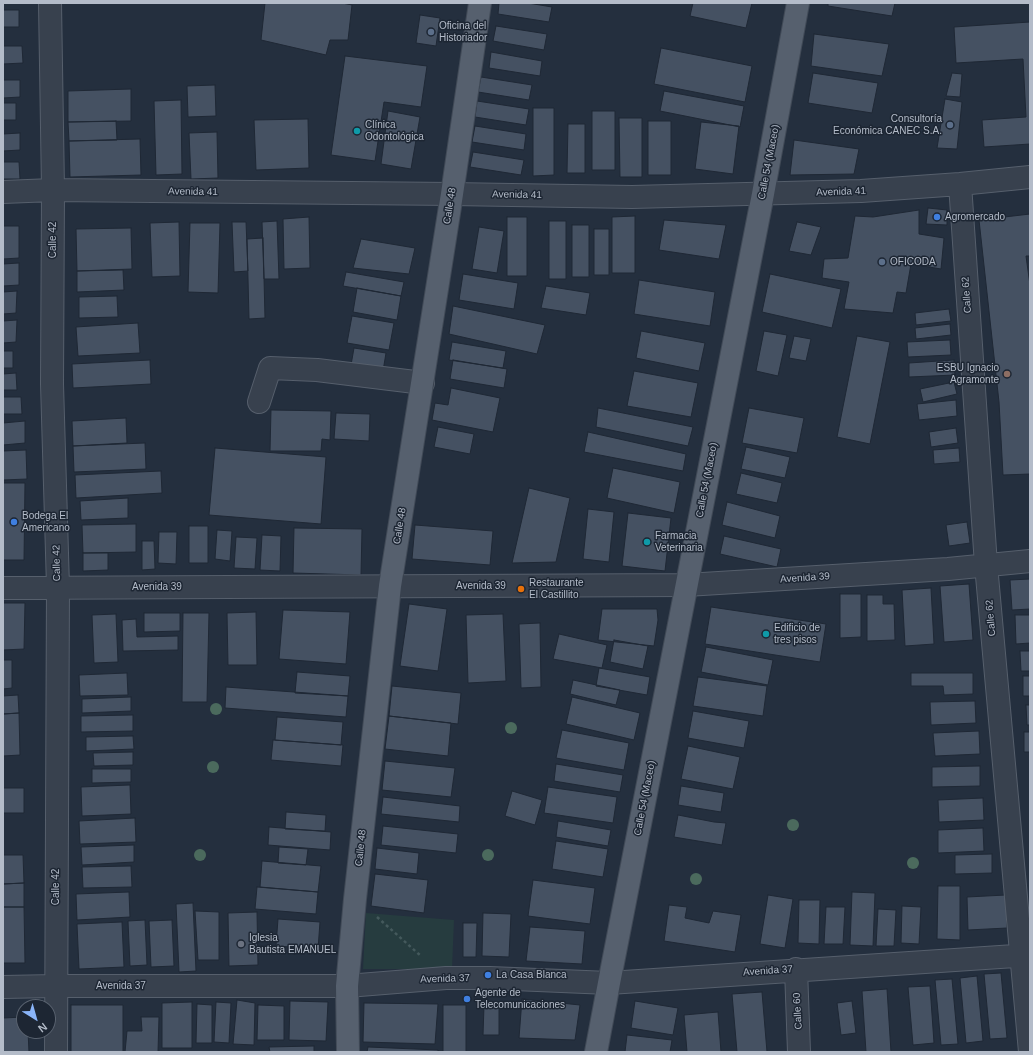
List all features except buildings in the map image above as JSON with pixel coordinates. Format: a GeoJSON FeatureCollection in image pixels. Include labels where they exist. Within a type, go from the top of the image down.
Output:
{"type":"FeatureCollection","features":[{"type":"Feature","properties":{"kind":"main road","name":"Calle 48"},"geometry":{"type":"LineString","coordinates":[[348,1052],[347,986],[390,586],[423,383],[480,3]]}},
{"type":"Feature","properties":{"kind":"main road","name":"Calle 54 (Maceo)"},"geometry":{"type":"LineString","coordinates":[[596,1052],[608,983],[763,194],[798,3]]}},
{"type":"Feature","properties":{"kind":"street","name":"Calle 42"},"geometry":{"type":"LineString","coordinates":[[50,3],[53,190],[52,384],[58,587],[55,986],[56,1052]]}},
{"type":"Feature","properties":{"kind":"street","name":"Avenida 41"},"geometry":{"type":"LineString","coordinates":[[3,192],[53,190],[452,194],[632,198],[861,191],[1030,177]]}},
{"type":"Feature","properties":{"kind":"street","name":"Calle 62"},"geometry":{"type":"LineString","coordinates":[[960,184],[986,564],[1026,955],[1030,1052]]}},
{"type":"Feature","properties":{"kind":"street"},"geometry":{"type":"LineString","coordinates":[[259,402],[270,368],[317,370],[423,383]]}},
{"type":"Feature","properties":{"kind":"street","name":"Avenida 39"},"geometry":{"type":"LineString","coordinates":[[3,588],[686,585],[948,568],[1030,561]]}},
{"type":"Feature","properties":{"kind":"street","name":"Avenida 37"},"geometry":{"type":"LineString","coordinates":[[3,987],[347,986],[446,978],[490,978],[608,983],[1026,955]]}},
{"type":"Feature","properties":{"kind":"street","name":"Calle 60"},"geometry":{"type":"LineString","coordinates":[[796,970],[800,1052]]}},
{"type":"Feature","properties":{"kind":"path"},"geometry":{"type":"LineString","coordinates":[[356,899],[446,978]]}},
{"type":"Feature","properties":{"kind":"green space"},"geometry":{"type":"Polygon","coordinates":[[[366,913],[454,920],[452,969],[363,969],[366,913]]]}},
{"type":"Feature","properties":{"kind":"place","name":"Oficina del Historiador"},"geometry":{"type":"Point","coordinates":[431,32]}},
{"type":"Feature","properties":{"kind":"place","name":"Consultoría Económica CANEC S.A."},"geometry":{"type":"Point","coordinates":[950,125]}},
{"type":"Feature","properties":{"kind":"place","name":"Clínica Odontológica"},"geometry":{"type":"Point","coordinates":[357,131]}},
{"type":"Feature","properties":{"kind":"place","name":"Agromercado"},"geometry":{"type":"Point","coordinates":[937,217]}},
{"type":"Feature","properties":{"kind":"place","name":"OFICODA"},"geometry":{"type":"Point","coordinates":[882,262]}},
{"type":"Feature","properties":{"kind":"place","name":"ESBU Ignacio Agramonte"},"geometry":{"type":"Point","coordinates":[1007,374]}},
{"type":"Feature","properties":{"kind":"place","name":"Bodega El Americano"},"geometry":{"type":"Point","coordinates":[14,522]}},
{"type":"Feature","properties":{"kind":"place","name":"Farmacia Veterinaria"},"geometry":{"type":"Point","coordinates":[647,542]}},
{"type":"Feature","properties":{"kind":"place","name":"Restaurante El Castillito"},"geometry":{"type":"Point","coordinates":[521,589]}},
{"type":"Feature","properties":{"kind":"place","name":"Edificio de tres pisos"},"geometry":{"type":"Point","coordinates":[766,634]}},
{"type":"Feature","properties":{"kind":"place","name":"Iglesia Bautista EMANUEL"},"geometry":{"type":"Point","coordinates":[241,944]}},
{"type":"Feature","properties":{"kind":"place","name":"La Casa Blanca"},"geometry":{"type":"Point","coordinates":[488,975]}},
{"type":"Feature","properties":{"kind":"place","name":"Agente de Telecomunicaciones"},"geometry":{"type":"Point","coordinates":[467,999]}}]}
